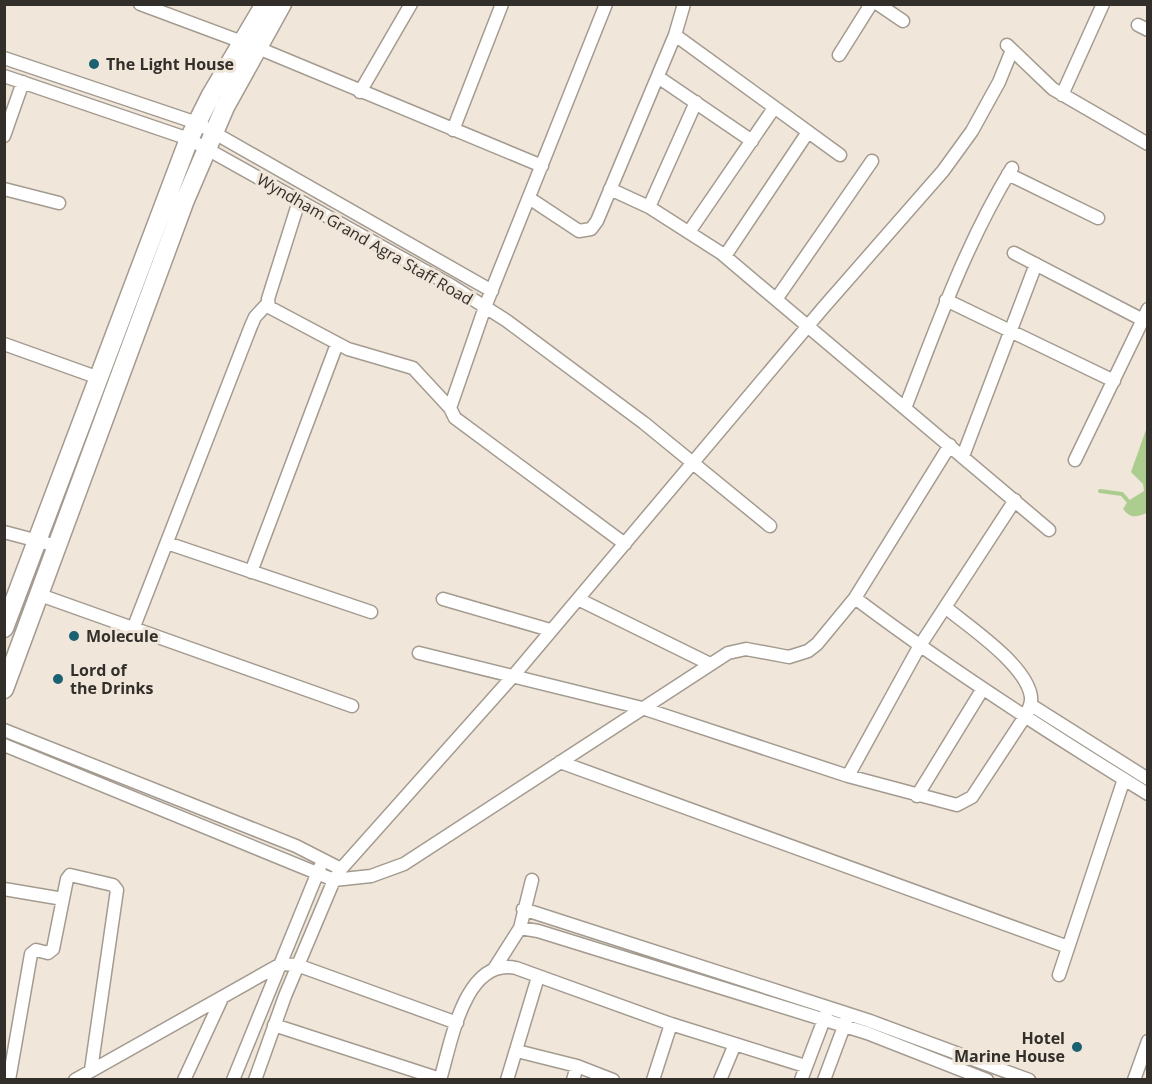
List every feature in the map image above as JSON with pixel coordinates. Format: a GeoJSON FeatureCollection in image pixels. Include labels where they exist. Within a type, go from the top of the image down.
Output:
{"type":"FeatureCollection","features":[{"type":"Feature","properties":{"kind":"street"},"geometry":{"type":"LineString","coordinates":[[140,4],[250,45],[542,166]]}},
{"type":"Feature","properties":{"kind":"street"},"geometry":{"type":"LineString","coordinates":[[4,689],[184,200],[211,141],[266,4]]}},
{"type":"Feature","properties":{"kind":"street"},"geometry":{"type":"LineString","coordinates":[[4,628],[193,131],[250,45],[282,4]]}},
{"type":"Feature","properties":{"kind":"street"},"geometry":{"type":"LineString","coordinates":[[360,92],[411,4]]}},
{"type":"Feature","properties":{"kind":"street"},"geometry":{"type":"LineString","coordinates":[[453,129],[502,4]]}},
{"type":"Feature","properties":{"kind":"street"},"geometry":{"type":"LineString","coordinates":[[450,408],[485,307],[606,4]]}},
{"type":"Feature","properties":{"kind":"street"},"geometry":{"type":"LineString","coordinates":[[529,198],[579,231],[584,231],[597,221],[675,35],[684,4]]}},
{"type":"Feature","properties":{"kind":"street"},"geometry":{"type":"LineString","coordinates":[[839,55],[871,4]]}},
{"type":"Feature","properties":{"kind":"street"},"geometry":{"type":"LineString","coordinates":[[878,4],[903,21]]}},
{"type":"Feature","properties":{"kind":"street"},"geometry":{"type":"LineString","coordinates":[[1062,95],[1102,4]]}},
{"type":"Feature","properties":{"kind":"street"},"geometry":{"type":"LineString","coordinates":[[675,35],[840,155]]}},
{"type":"Feature","properties":{"kind":"street"},"geometry":{"type":"LineString","coordinates":[[255,1080],[297,965],[337,874],[513,675],[943,171],[972,131],[999,82],[1010,47],[1038,76],[1062,95],[1148,144]]}},
{"type":"Feature","properties":{"kind":"street"},"geometry":{"type":"LineString","coordinates":[[4,58],[193,131],[492,291]]}},
{"type":"Feature","properties":{"kind":"street","name":"Wyndham Grand Agra Staff Road"},"geometry":{"type":"LineString","coordinates":[[4,76],[193,131],[211,141],[299,201],[485,307],[526,334],[693,462],[770,526]]}},
{"type":"Feature","properties":{"kind":"street"},"geometry":{"type":"LineString","coordinates":[[658,77],[752,141]]}},
{"type":"Feature","properties":{"kind":"street"},"geometry":{"type":"LineString","coordinates":[[4,136],[23,82]]}},
{"type":"Feature","properties":{"kind":"street"},"geometry":{"type":"LineString","coordinates":[[649,207],[696,102]]}},
{"type":"Feature","properties":{"kind":"street"},"geometry":{"type":"LineString","coordinates":[[689,232],[774,108]]}},
{"type":"Feature","properties":{"kind":"street"},"geometry":{"type":"LineString","coordinates":[[725,256],[808,132]]}},
{"type":"Feature","properties":{"kind":"street"},"geometry":{"type":"LineString","coordinates":[[777,298],[872,161]]}},
{"type":"Feature","properties":{"kind":"street"},"geometry":{"type":"LineString","coordinates":[[905,408],[946,300],[981,220],[1010,171],[1098,218]]}},
{"type":"Feature","properties":{"kind":"street"},"geometry":{"type":"LineString","coordinates":[[4,189],[59,202]]}},
{"type":"Feature","properties":{"kind":"street"},"geometry":{"type":"LineString","coordinates":[[610,189],[649,207],[725,256],[777,298],[808,329],[1049,530]]}},
{"type":"Feature","properties":{"kind":"street"},"geometry":{"type":"LineString","coordinates":[[133,629],[251,326],[255,317],[268,303],[299,201]]}},
{"type":"Feature","properties":{"kind":"street"},"geometry":{"type":"LineString","coordinates":[[1014,253],[1145,314],[1075,460]]}},
{"type":"Feature","properties":{"kind":"street"},"geometry":{"type":"LineString","coordinates":[[963,456],[1036,264]]}},
{"type":"Feature","properties":{"kind":"street"},"geometry":{"type":"LineString","coordinates":[[946,300],[1113,381]]}},
{"type":"Feature","properties":{"kind":"street"},"geometry":{"type":"LineString","coordinates":[[268,303],[272,309],[337,344],[362,354],[412,368],[428,381],[450,408],[455,418],[625,544]]}},
{"type":"Feature","properties":{"kind":"street"},"geometry":{"type":"LineString","coordinates":[[4,344],[99,378]]}},
{"type":"Feature","properties":{"kind":"street"},"geometry":{"type":"LineString","coordinates":[[251,572],[337,344]]}},
{"type":"Feature","properties":{"kind":"street"},"geometry":{"type":"LineString","coordinates":[[4,745],[318,873],[370,876],[404,864],[736,649],[789,657],[808,651],[855,598],[950,446]]}},
{"type":"Feature","properties":{"kind":"street"},"geometry":{"type":"LineString","coordinates":[[848,776],[919,647],[1015,500]]}},
{"type":"Feature","properties":{"kind":"street"},"geometry":{"type":"LineString","coordinates":[[4,532],[57,546]]}},
{"type":"Feature","properties":{"kind":"street"},"geometry":{"type":"LineString","coordinates":[[167,543],[371,612]]}},
{"type":"Feature","properties":{"kind":"street"},"geometry":{"type":"LineString","coordinates":[[40,595],[352,706]]}},
{"type":"Feature","properties":{"kind":"street"},"geometry":{"type":"LineString","coordinates":[[855,598],[919,647],[981,690],[1148,794]]}},
{"type":"Feature","properties":{"kind":"street"},"geometry":{"type":"LineString","coordinates":[[443,599],[550,630]]}},
{"type":"Feature","properties":{"kind":"street"},"geometry":{"type":"LineString","coordinates":[[578,599],[710,664]]}},
{"type":"Feature","properties":{"kind":"street"},"geometry":{"type":"LineString","coordinates":[[419,653],[642,708],[848,776],[957,805],[968,801],[1024,718],[1031,705],[1031,693],[1017,671],[994,647],[945,608]]}},
{"type":"Feature","properties":{"kind":"street"},"geometry":{"type":"LineString","coordinates":[[917,796],[981,690]]}},
{"type":"Feature","properties":{"kind":"street"},"geometry":{"type":"LineString","coordinates":[[1031,705],[1148,779]]}},
{"type":"Feature","properties":{"kind":"street"},"geometry":{"type":"LineString","coordinates":[[4,730],[296,846],[323,860],[337,874]]}},
{"type":"Feature","properties":{"kind":"street"},"geometry":{"type":"LineString","coordinates":[[560,762],[1068,947]]}},
{"type":"Feature","properties":{"kind":"street"},"geometry":{"type":"LineString","coordinates":[[1059,975],[1124,779]]}},
{"type":"Feature","properties":{"kind":"street"},"geometry":{"type":"LineString","coordinates":[[233,1080],[323,860]]}},
{"type":"Feature","properties":{"kind":"street"},"geometry":{"type":"LineString","coordinates":[[9,1080],[31,954],[36,950],[48,953],[51,951],[66,879],[70,875],[113,885],[117,890],[91,1070]]}},
{"type":"Feature","properties":{"kind":"street"},"geometry":{"type":"LineString","coordinates":[[494,969],[520,928],[532,880]]}},
{"type":"Feature","properties":{"kind":"street"},"geometry":{"type":"LineString","coordinates":[[4,889],[63,899]]}},
{"type":"Feature","properties":{"kind":"street"},"geometry":{"type":"LineString","coordinates":[[523,909],[1029,1080]]}},
{"type":"Feature","properties":{"kind":"street"},"geometry":{"type":"LineString","coordinates":[[520,928],[538,931],[826,1013]]}},
{"type":"Feature","properties":{"kind":"street"},"geometry":{"type":"LineString","coordinates":[[75,1080],[281,964],[297,965],[457,1023]]}},
{"type":"Feature","properties":{"kind":"street"},"geometry":{"type":"LineString","coordinates":[[274,1025],[440,1079],[457,1023],[473,984],[486,972],[511,967],[672,1024],[805,1066]]}},
{"type":"Feature","properties":{"kind":"street"},"geometry":{"type":"LineString","coordinates":[[507,1080],[538,977]]}},
{"type":"Feature","properties":{"kind":"street"},"geometry":{"type":"LineString","coordinates":[[184,1080],[222,998]]}},
{"type":"Feature","properties":{"kind":"street"},"geometry":{"type":"LineString","coordinates":[[801,1080],[826,1013]]}},
{"type":"Feature","properties":{"kind":"street"},"geometry":{"type":"LineString","coordinates":[[824,1080],[846,1020]]}},
{"type":"Feature","properties":{"kind":"street"},"geometry":{"type":"LineString","coordinates":[[846,1020],[987,1080]]}},
{"type":"Feature","properties":{"kind":"street"},"geometry":{"type":"LineString","coordinates":[[653,1080],[672,1024]]}},
{"type":"Feature","properties":{"kind":"street"},"geometry":{"type":"LineString","coordinates":[[1134,1080],[1148,1041]]}},
{"type":"Feature","properties":{"kind":"street"},"geometry":{"type":"LineString","coordinates":[[720,1080],[735,1044]]}},
{"type":"Feature","properties":{"kind":"street"},"geometry":{"type":"LineString","coordinates":[[517,1051],[577,1066],[613,1080]]}},
{"type":"Feature","properties":{"kind":"street"},"geometry":{"type":"LineString","coordinates":[[573,1080],[577,1066]]}},
{"type":"Feature","properties":{"kind":"shaded area"},"geometry":{"type":"Polygon","coordinates":[[[1147,427],[1147,513],[1134,516],[1123,509],[1128,501],[1144,491],[1143,484],[1131,472],[1147,427]]]}},
{"type":"Feature","properties":{"kind":"waterway"},"geometry":{"type":"LineString","coordinates":[[1100,491],[1122,494],[1128,501]]}},
{"type":"Feature","properties":{"kind":"place","name":"The Light House"},"geometry":{"type":"Point","coordinates":[94,64]}},
{"type":"Feature","properties":{"kind":"place","name":"Molecule"},"geometry":{"type":"Point","coordinates":[74,636]}},
{"type":"Feature","properties":{"kind":"place","name":"Lord of the Drinks"},"geometry":{"type":"Point","coordinates":[58,679]}},
{"type":"Feature","properties":{"kind":"place","name":"Hotel Marine House"},"geometry":{"type":"Point","coordinates":[1077,1047]}}]}
